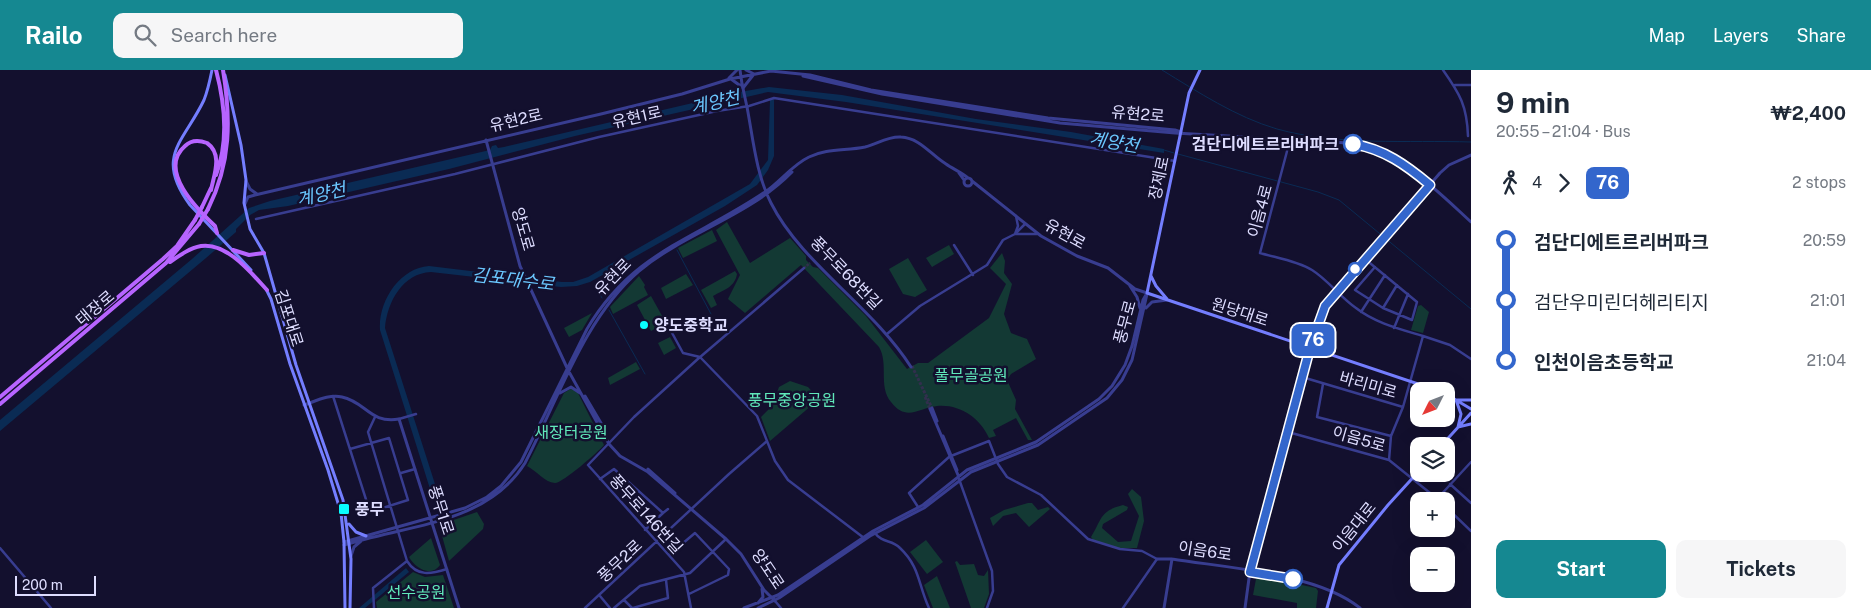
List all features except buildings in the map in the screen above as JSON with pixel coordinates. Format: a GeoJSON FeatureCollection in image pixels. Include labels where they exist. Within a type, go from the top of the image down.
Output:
{"type":"FeatureCollection","features":[{"type":"Feature","properties":{"kind":"main road","name":"김포대로"},"geometry":{"type":"LineString","coordinates":[[212,70],[204,99],[178,140],[174,165],[181,193],[267,290],[304,405],[336,491],[344,543],[344,608]]}},
{"type":"Feature","properties":{"kind":"main road"},"geometry":{"type":"LineString","coordinates":[[211,190],[220,163],[224,131],[223,101],[216,70]]}},
{"type":"Feature","properties":{"kind":"main road","name":"김포대로"},"geometry":{"type":"LineString","coordinates":[[223,70],[235,112],[246,181],[245,207],[248,221],[264,253],[289,346],[339,485],[348,522],[351,559],[350,608]]}},
{"type":"Feature","properties":{"kind":"main road","name":"태장로"},"geometry":{"type":"LineString","coordinates":[[0,404],[160,268],[181,248],[199,224],[208,209],[219,183],[228,147],[228,107],[223,70]]}},
{"type":"Feature","properties":{"kind":"main road","name":"장제로"},"geometry":{"type":"LineString","coordinates":[[1147,293],[1189,93],[1200,70]]}},
{"type":"Feature","properties":{"kind":"main road"},"geometry":{"type":"LineString","coordinates":[[211,190],[216,165],[215,152],[207,143],[191,141],[184,147],[178,157],[177,164],[180,184],[187,196],[215,226],[217,233]]}},
{"type":"Feature","properties":{"kind":"main road","name":"태장로"},"geometry":{"type":"LineString","coordinates":[[0,397],[177,246],[195,220],[211,190]]}},
{"type":"Feature","properties":{"kind":"main road"},"geometry":{"type":"LineString","coordinates":[[160,268],[194,248],[212,246],[224,251],[267,290]]}},
{"type":"Feature","properties":{"kind":"main road"},"geometry":{"type":"LineString","coordinates":[[233,250],[248,255],[264,253]]}},
{"type":"Feature","properties":{"kind":"main road"},"geometry":{"type":"LineString","coordinates":[[1151,275],[1157,288],[1167,300]]}},
{"type":"Feature","properties":{"kind":"main road","name":"원당대로"},"geometry":{"type":"LineString","coordinates":[[1147,293],[1411,382]]}},
{"type":"Feature","properties":{"kind":"main road"},"geometry":{"type":"LineString","coordinates":[[1456,400],[1471,400]]}},
{"type":"Feature","properties":{"kind":"main road"},"geometry":{"type":"LineString","coordinates":[[1449,437],[1471,411],[1456,400]]}},
{"type":"Feature","properties":{"kind":"main road"},"geometry":{"type":"LineString","coordinates":[[1456,400],[1461,414],[1458,427]]}},
{"type":"Feature","properties":{"kind":"main road"},"geometry":{"type":"LineString","coordinates":[[1458,427],[1471,424]]}},
{"type":"Feature","properties":{"kind":"main road","name":"이음대로"},"geometry":{"type":"LineString","coordinates":[[1327,608],[1339,565],[1410,481]]}},
{"type":"Feature","properties":{"kind":"main road"},"geometry":{"type":"LineString","coordinates":[[348,522],[356,532],[366,537]]}},
{"type":"Feature","properties":{"kind":"street"},"geometry":{"type":"LineString","coordinates":[[739,70],[728,80],[743,85],[754,74],[746,70]]}},
{"type":"Feature","properties":{"kind":"street","name":"풍무로68번길"},"geometry":{"type":"LineString","coordinates":[[739,70],[763,183],[781,219],[815,260],[887,334]]}},
{"type":"Feature","properties":{"kind":"street"},"geometry":{"type":"LineString","coordinates":[[1443,70],[1454,85],[1467,110],[1468,136]]}},
{"type":"Feature","properties":{"kind":"street","name":"유현2로"},"geometry":{"type":"LineString","coordinates":[[258,194],[682,94],[740,77],[778,71],[866,89],[1048,118],[1181,132],[1367,146],[1395,159],[1430,185],[1471,222]]}},
{"type":"Feature","properties":{"kind":"street"},"geometry":{"type":"LineString","coordinates":[[1454,85],[1471,85]]}},
{"type":"Feature","properties":{"kind":"street","name":"유현1로"},"geometry":{"type":"LineString","coordinates":[[256,220],[492,165],[605,136],[716,111],[749,106],[769,98],[1176,160]]}},
{"type":"Feature","properties":{"kind":"street","name":"유현로"},"geometry":{"type":"LineString","coordinates":[[344,543],[479,506],[495,496],[511,482],[525,463],[597,313],[628,277],[667,247],[767,193],[803,160],[815,154],[835,149],[867,147],[896,137],[916,141],[968,179],[1037,234],[1077,256],[1111,270],[1129,284],[1147,293]]}},
{"type":"Feature","properties":{"kind":"street","name":"이음4로"},"geometry":{"type":"LineString","coordinates":[[1290,140],[1260,253],[1306,267],[1319,275],[1361,312],[1394,328],[1450,345],[1471,359]]}},
{"type":"Feature","properties":{"kind":"street","name":"양도로"},"geometry":{"type":"LineString","coordinates":[[487,141],[492,165],[525,275],[570,370],[609,443],[620,456],[648,472],[739,549],[773,599]]}},
{"type":"Feature","properties":{"kind":"street"},"geometry":{"type":"LineString","coordinates":[[1245,608],[1250,572],[1310,348],[1325,306],[1376,245],[1449,165],[1471,155]]}},
{"type":"Feature","properties":{"kind":"street"},"geometry":{"type":"LineString","coordinates":[[968,179],[966,185],[977,186]]}},
{"type":"Feature","properties":{"kind":"street"},"geometry":{"type":"LineString","coordinates":[[968,179],[970,185]]}},
{"type":"Feature","properties":{"kind":"street"},"geometry":{"type":"LineString","coordinates":[[246,181],[250,188],[258,194]]}},
{"type":"Feature","properties":{"kind":"street","name":"풍무로68번길"},"geometry":{"type":"LineString","coordinates":[[767,193],[797,237],[887,334],[911,367]]}},
{"type":"Feature","properties":{"kind":"street"},"geometry":{"type":"LineString","coordinates":[[245,207],[248,197],[258,194]]}},
{"type":"Feature","properties":{"kind":"street"},"geometry":{"type":"LineString","coordinates":[[1015,234],[1018,226],[1016,216]]}},
{"type":"Feature","properties":{"kind":"street"},"geometry":{"type":"LineString","coordinates":[[887,334],[920,306],[973,275],[990,262],[1003,240],[1015,234],[1025,224]]}},
{"type":"Feature","properties":{"kind":"street"},"geometry":{"type":"LineString","coordinates":[[1015,234],[1037,234]]}},
{"type":"Feature","properties":{"kind":"street"},"geometry":{"type":"LineString","coordinates":[[954,245],[973,275]]}},
{"type":"Feature","properties":{"kind":"street"},"geometry":{"type":"LineString","coordinates":[[1364,259],[1375,267],[1419,303],[1412,320],[1383,308],[1355,290],[1375,267]]}},
{"type":"Feature","properties":{"kind":"street"},"geometry":{"type":"LineString","coordinates":[[810,263],[815,260]]}},
{"type":"Feature","properties":{"kind":"street"},"geometry":{"type":"LineString","coordinates":[[609,443],[700,357],[804,268]]}},
{"type":"Feature","properties":{"kind":"street"},"geometry":{"type":"LineString","coordinates":[[1361,312],[1384,275]]}},
{"type":"Feature","properties":{"kind":"street"},"geometry":{"type":"LineString","coordinates":[[1129,284],[1137,297],[1142,313]]}},
{"type":"Feature","properties":{"kind":"street"},"geometry":{"type":"LineString","coordinates":[[1383,308],[1397,285]]}},
{"type":"Feature","properties":{"kind":"street","name":"풍무로"},"geometry":{"type":"LineString","coordinates":[[744,608],[758,606],[773,599],[864,538],[918,508],[959,477],[1042,439],[1107,391],[1119,376],[1128,357],[1147,293]]}},
{"type":"Feature","properties":{"kind":"street"},"geometry":{"type":"LineString","coordinates":[[1394,328],[1408,294]]}},
{"type":"Feature","properties":{"kind":"street"},"geometry":{"type":"LineString","coordinates":[[1142,313],[1150,303],[1167,300]]}},
{"type":"Feature","properties":{"kind":"street"},"geometry":{"type":"LineString","coordinates":[[670,331],[683,353],[700,357],[754,413],[776,465],[788,480],[864,538]]}},
{"type":"Feature","properties":{"kind":"street"},"geometry":{"type":"LineString","coordinates":[[1411,382],[1424,336]]}},
{"type":"Feature","properties":{"kind":"street","name":"양도로"},"geometry":{"type":"LineString","coordinates":[[570,370],[609,443]]}},
{"type":"Feature","properties":{"kind":"street","name":"유현로"},"geometry":{"type":"LineString","coordinates":[[431,520],[478,502],[507,480],[521,462],[570,370]]}},
{"type":"Feature","properties":{"kind":"street","name":"바리미로"},"geometry":{"type":"LineString","coordinates":[[1302,377],[1403,407],[1390,436],[1389,460]]}},
{"type":"Feature","properties":{"kind":"street"},"geometry":{"type":"LineString","coordinates":[[1323,384],[1317,417],[1390,436]]}},
{"type":"Feature","properties":{"kind":"street"},"geometry":{"type":"LineString","coordinates":[[1403,407],[1410,385]]}},
{"type":"Feature","properties":{"kind":"street"},"geometry":{"type":"LineString","coordinates":[[560,393],[571,387],[583,396]]}},
{"type":"Feature","properties":{"kind":"street"},"geometry":{"type":"LineString","coordinates":[[333,397],[370,512],[392,506],[409,498],[389,438],[350,449]]}},
{"type":"Feature","properties":{"kind":"street"},"geometry":{"type":"LineString","coordinates":[[304,405],[333,397],[346,399],[374,418],[384,422],[399,420],[416,414]]}},
{"type":"Feature","properties":{"kind":"street"},"geometry":{"type":"LineString","coordinates":[[931,409],[959,477],[992,571],[993,591],[987,608]]}},
{"type":"Feature","properties":{"kind":"street"},"geometry":{"type":"LineString","coordinates":[[374,418],[368,430],[407,561],[412,568],[422,573],[432,574],[446,569]]}},
{"type":"Feature","properties":{"kind":"street","name":"풍무1로"},"geometry":{"type":"LineString","coordinates":[[399,420],[458,608]]}},
{"type":"Feature","properties":{"kind":"street","name":"이음5로"},"geometry":{"type":"LineString","coordinates":[[1288,432],[1389,460],[1410,476]]}},
{"type":"Feature","properties":{"kind":"street","name":"풍무2로"},"geometry":{"type":"LineString","coordinates":[[585,608],[590,606],[767,441]]}},
{"type":"Feature","properties":{"kind":"street"},"geometry":{"type":"LineString","coordinates":[[918,508],[909,493],[950,456],[989,441],[996,459],[1009,478],[1041,495],[1090,540],[1120,549],[1142,551],[1157,559],[1124,608]]}},
{"type":"Feature","properties":{"kind":"street","name":"풍무로146번길"},"geometry":{"type":"LineString","coordinates":[[609,443],[588,463],[600,480],[685,575],[691,608]]}},
{"type":"Feature","properties":{"kind":"street"},"geometry":{"type":"LineString","coordinates":[[1444,492],[1471,462]]}},
{"type":"Feature","properties":{"kind":"street"},"geometry":{"type":"LineString","coordinates":[[401,473],[414,469]]}},
{"type":"Feature","properties":{"kind":"street"},"geometry":{"type":"LineString","coordinates":[[600,480],[614,469],[663,513]]}},
{"type":"Feature","properties":{"kind":"street","name":"풍무로"},"geometry":{"type":"LineString","coordinates":[[874,532],[924,508],[959,477]]}},
{"type":"Feature","properties":{"kind":"street","name":"이음5로"},"geometry":{"type":"LineString","coordinates":[[1418,482],[1430,492]]}},
{"type":"Feature","properties":{"kind":"street"},"geometry":{"type":"LineString","coordinates":[[1450,484],[1471,503]]}},
{"type":"Feature","properties":{"kind":"street"},"geometry":{"type":"LineString","coordinates":[[645,530],[668,509]]}},
{"type":"Feature","properties":{"kind":"street","name":"양도로"},"geometry":{"type":"LineString","coordinates":[[692,509],[741,554],[773,599]]}},
{"type":"Feature","properties":{"kind":"street"},"geometry":{"type":"LineString","coordinates":[[1455,516],[1471,531]]}},
{"type":"Feature","properties":{"kind":"street"},"geometry":{"type":"LineString","coordinates":[[874,532],[882,541],[897,545],[913,562],[917,570],[920,587],[929,608]]}},
{"type":"Feature","properties":{"kind":"street"},"geometry":{"type":"LineString","coordinates":[[669,555],[694,533],[728,567],[730,573],[689,594]]}},
{"type":"Feature","properties":{"kind":"street"},"geometry":{"type":"LineString","coordinates":[[351,559],[354,547],[366,537]]}},
{"type":"Feature","properties":{"kind":"street"},"geometry":{"type":"LineString","coordinates":[[614,608],[643,585],[685,575],[726,539]]}},
{"type":"Feature","properties":{"kind":"street"},"geometry":{"type":"LineString","coordinates":[[0,548],[51,608]]}},
{"type":"Feature","properties":{"kind":"street","name":"이음6로"},"geometry":{"type":"LineString","coordinates":[[1157,559],[1172,559],[1307,582],[1331,590],[1360,608]]}},
{"type":"Feature","properties":{"kind":"street"},"geometry":{"type":"LineString","coordinates":[[1164,608],[1172,559]]}},
{"type":"Feature","properties":{"kind":"street"},"geometry":{"type":"LineString","coordinates":[[374,608],[373,588],[407,561]]}},
{"type":"Feature","properties":{"kind":"street"},"geometry":{"type":"LineString","coordinates":[[624,600],[632,608],[668,598],[666,580]]}},
{"type":"Feature","properties":{"kind":"street"},"geometry":{"type":"LineString","coordinates":[[758,606],[763,595],[762,586]]}},
{"type":"Feature","properties":{"kind":"street"},"geometry":{"type":"LineString","coordinates":[[599,596],[610,608]]}},
{"type":"Feature","properties":{"kind":"street"},"geometry":{"type":"LineString","coordinates":[[773,599],[781,608]]}},
{"type":"Feature","properties":{"kind":"green space","name":"풀무골공원"},"geometry":{"type":"Polygon","coordinates":[[[727,222],[750,263],[790,238],[806,256],[806,260],[813,267],[818,268],[866,316],[907,369],[918,363],[928,363],[989,318],[1006,284],[990,268],[1002,253],[1005,261],[1004,273],[1012,284],[1004,314],[1011,333],[1027,339],[1036,359],[1011,374],[1007,380],[1016,400],[1015,409],[1032,440],[1028,440],[1016,418],[993,430],[996,436],[989,438],[975,419],[954,407],[937,406],[907,413],[897,408],[887,396],[882,354],[879,347],[801,265],[745,313],[728,299],[740,275],[716,230],[727,222]]]}},
{"type":"Feature","properties":{"kind":"green space"},"geometry":{"type":"Polygon","coordinates":[[[712,230],[717,241],[683,258],[678,248],[712,230]]]}},
{"type":"Feature","properties":{"kind":"green space"},"geometry":{"type":"Polygon","coordinates":[[[949,245],[954,254],[932,267],[926,258],[949,245]]]}},
{"type":"Feature","properties":{"kind":"green space"},"geometry":{"type":"Polygon","coordinates":[[[908,258],[927,290],[915,297],[903,294],[889,269],[908,258]]]}},
{"type":"Feature","properties":{"kind":"green space"},"geometry":{"type":"Polygon","coordinates":[[[735,271],[737,274],[734,282],[728,288],[713,296],[717,305],[711,308],[701,290],[735,271]]]}},
{"type":"Feature","properties":{"kind":"green space"},"geometry":{"type":"Polygon","coordinates":[[[686,274],[693,285],[666,299],[661,288],[686,274]]]}},
{"type":"Feature","properties":{"kind":"green space"},"geometry":{"type":"Polygon","coordinates":[[[639,276],[645,285],[644,287],[648,295],[613,314],[610,307],[639,276]]]}},
{"type":"Feature","properties":{"kind":"green space"},"geometry":{"type":"Polygon","coordinates":[[[651,296],[666,323],[651,331],[637,305],[651,296]]]}},
{"type":"Feature","properties":{"kind":"green space"},"geometry":{"type":"Polygon","coordinates":[[[1421,305],[1429,312],[1423,333],[1411,330],[1418,306],[1421,305]]]}},
{"type":"Feature","properties":{"kind":"green space"},"geometry":{"type":"Polygon","coordinates":[[[592,313],[582,330],[569,337],[564,328],[592,313]]]}},
{"type":"Feature","properties":{"kind":"green space"},"geometry":{"type":"Polygon","coordinates":[[[670,337],[676,348],[664,355],[658,343],[670,337]]]}},
{"type":"Feature","properties":{"kind":"green space"},"geometry":{"type":"Polygon","coordinates":[[[636,362],[640,369],[610,385],[608,378],[636,362]]]}},
{"type":"Feature","properties":{"kind":"green space","name":"풍무중앙공원"},"geometry":{"type":"Polygon","coordinates":[[[790,381],[808,387],[819,399],[770,441],[761,417],[772,406],[779,387],[790,381]]]}},
{"type":"Feature","properties":{"kind":"green space","name":"새장터공원"},"geometry":{"type":"Polygon","coordinates":[[[572,388],[578,393],[604,445],[572,473],[555,483],[547,481],[527,466],[564,393],[572,388]]]}},
{"type":"Feature","properties":{"kind":"green space"},"geometry":{"type":"Polygon","coordinates":[[[1132,489],[1141,497],[1144,521],[1137,548],[1119,548],[1093,540],[1091,537],[1105,513],[1123,505],[1128,507],[1127,510],[1103,524],[1102,528],[1118,542],[1131,541],[1139,516],[1128,494],[1132,489]]]}},
{"type":"Feature","properties":{"kind":"green space"},"geometry":{"type":"Polygon","coordinates":[[[1032,503],[1038,510],[1048,507],[1050,509],[1029,527],[1016,513],[1003,516],[993,526],[990,518],[1004,510],[1032,503]]]}},
{"type":"Feature","properties":{"kind":"green space"},"geometry":{"type":"Polygon","coordinates":[[[477,512],[484,524],[483,529],[449,561],[439,525],[477,512]]]}},
{"type":"Feature","properties":{"kind":"green space"},"geometry":{"type":"Polygon","coordinates":[[[431,538],[440,565],[432,571],[428,571],[419,568],[409,557],[431,538]]]}},
{"type":"Feature","properties":{"kind":"green space"},"geometry":{"type":"Polygon","coordinates":[[[926,540],[943,562],[927,574],[910,552],[926,540]]]}},
{"type":"Feature","properties":{"kind":"green space"},"geometry":{"type":"Polygon","coordinates":[[[957,561],[960,565],[974,564],[978,575],[984,576],[988,570],[989,594],[984,608],[971,608],[955,562],[957,561]]]}},
{"type":"Feature","properties":{"kind":"green space","name":"선수공원"},"geometry":{"type":"Polygon","coordinates":[[[413,572],[425,577],[443,575],[454,608],[377,608],[376,602],[413,572]]]}},
{"type":"Feature","properties":{"kind":"green space"},"geometry":{"type":"Polygon","coordinates":[[[937,576],[950,608],[933,608],[924,585],[937,576]]]}},
{"type":"Feature","properties":{"kind":"green space"},"geometry":{"type":"Polygon","coordinates":[[[1259,576],[1316,588],[1318,591],[1316,608],[1297,608],[1297,603],[1253,595],[1256,579],[1259,576]]]}},
{"type":"Feature","properties":{"kind":"water"},"geometry":{"type":"Polygon","coordinates":[[[769,87],[842,95],[976,119],[1071,132],[1164,149],[1164,153],[846,102],[768,92],[575,136],[449,169],[288,206],[259,210],[250,215],[236,229],[236,232],[206,258],[0,431],[0,420],[192,259],[249,208],[270,201],[490,150],[492,146],[496,145],[498,148],[504,147],[740,92],[769,87]]]}},
{"type":"Feature","properties":{"kind":"water","name":"김포대수로"},"geometry":{"type":"Polygon","coordinates":[[[774,99],[774,156],[768,170],[757,185],[725,206],[590,282],[577,286],[561,287],[431,272],[412,278],[398,291],[389,308],[385,328],[443,509],[437,511],[380,330],[383,308],[387,298],[400,279],[418,268],[429,266],[562,282],[573,282],[588,277],[750,184],[768,160],[770,100],[774,99]]]}},
{"type":"Feature","properties":{"kind":"water"},"geometry":{"type":"Polygon","coordinates":[[[406,568],[409,572],[365,608],[359,608],[406,568]]]}},
{"type":"Feature","properties":{"kind":"waterway"},"geometry":{"type":"LineString","coordinates":[[1162,70],[1232,111],[1277,129],[1324,138],[1349,140],[1471,142]]}},
{"type":"Feature","properties":{"kind":"waterway","name":"계양천"},"geometry":{"type":"LineString","coordinates":[[1164,150],[1174,153]]}},
{"type":"Feature","properties":{"kind":"waterway","name":"계양천"},"geometry":{"type":"LineString","coordinates":[[1178,154],[1318,192],[1339,200],[1471,309]]}},
{"type":"Feature","properties":{"kind":"waterway"},"geometry":{"type":"LineString","coordinates":[[677,250],[711,314]]}},
{"type":"Feature","properties":{"kind":"waterway"},"geometry":{"type":"LineString","coordinates":[[595,285],[602,298]]}},
{"type":"Feature","properties":{"kind":"waterway"},"geometry":{"type":"LineString","coordinates":[[609,310],[645,374]]}},
{"type":"Feature","properties":{"kind":"tunnel"},"geometry":{"type":"LineString","coordinates":[[804,268],[810,263]]}},
{"type":"Feature","properties":{"kind":"tunnel"},"geometry":{"type":"LineString","coordinates":[[912,366],[932,408]]}},
{"type":"Feature","properties":{"kind":"tunnel"},"geometry":{"type":"LineString","coordinates":[[925,397],[930,409]]}},
{"type":"Feature","properties":{"kind":"bus line","name":"76"},"geometry":{"type":"LineString","coordinates":[[1293,579],[1250,572],[1310,348],[1322,313],[1336,291],[1430,185],[1388,154],[1367,146],[1353,144]]}},
{"type":"Feature","properties":{"kind":"place","name":"검단디에트르리버파크"},"geometry":{"type":"Point","coordinates":[1353,144]}},
{"type":"Feature","properties":{"kind":"place","name":"양도중학교"},"geometry":{"type":"Point","coordinates":[644,325]}},
{"type":"Feature","properties":{"kind":"place","name":"풍무"},"geometry":{"type":"Point","coordinates":[344,509]}}]}
